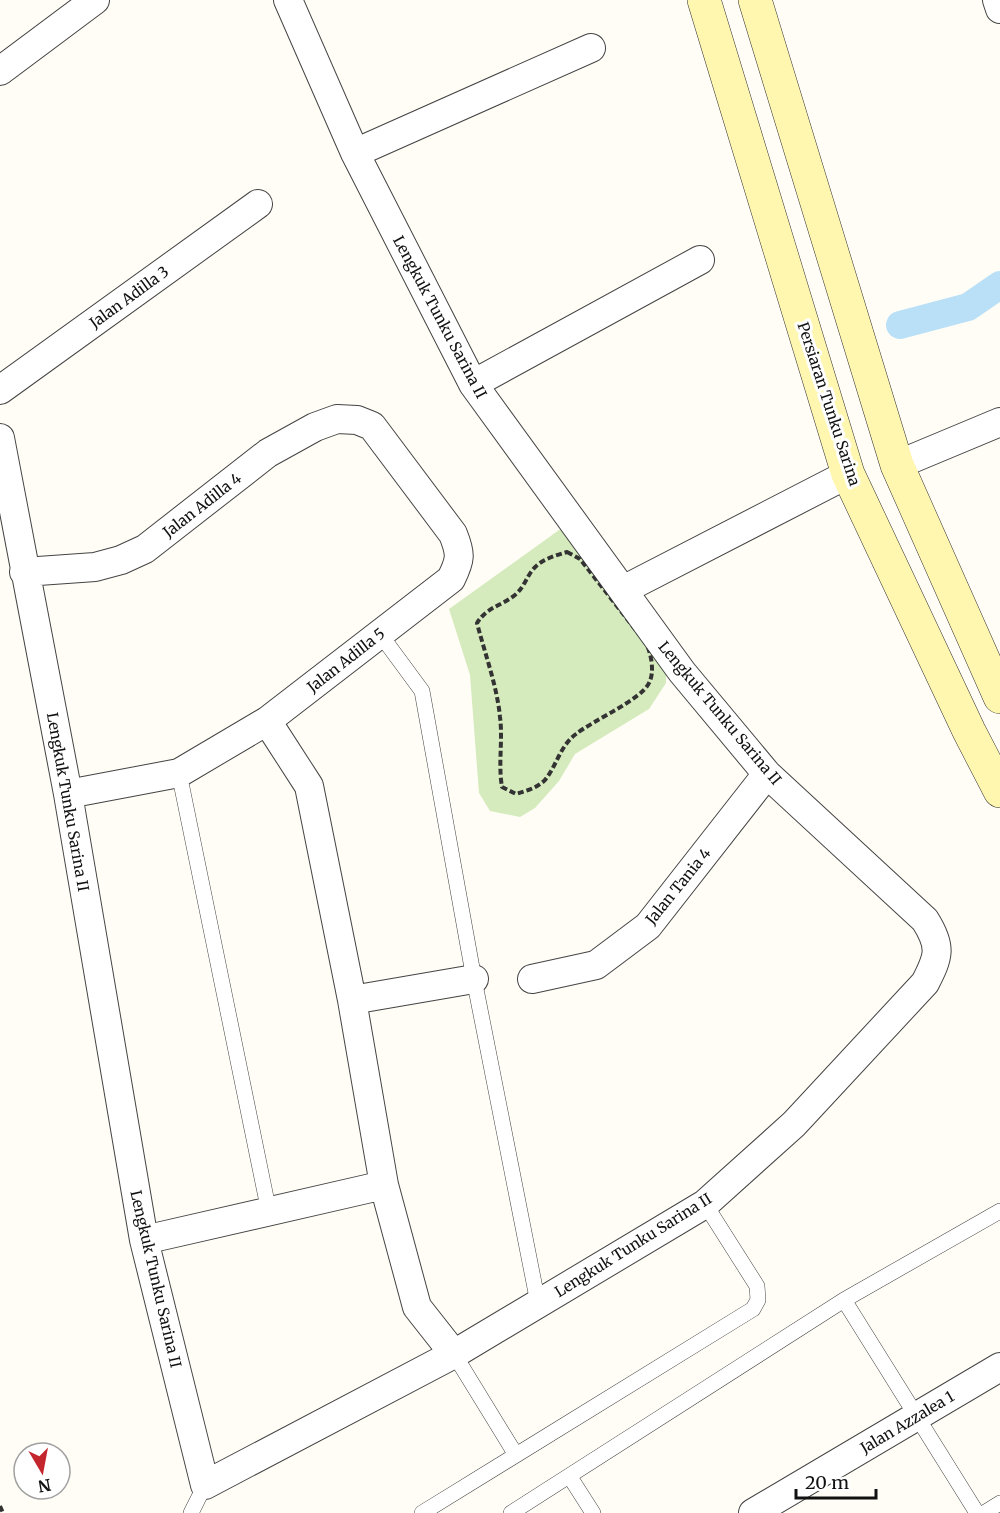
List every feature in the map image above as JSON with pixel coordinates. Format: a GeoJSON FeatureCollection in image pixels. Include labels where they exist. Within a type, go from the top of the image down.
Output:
{"type":"FeatureCollection","features":[{"type":"Feature","properties":{"kind":"street"},"geometry":{"type":"LineString","coordinates":[[0,71],[95,0]]}},
{"type":"Feature","properties":{"kind":"street","name":"Lengkuk Tunku Sarina II"},"geometry":{"type":"LineString","coordinates":[[0,438],[68,794],[144,1240],[205,1485],[454,1354],[705,1204],[794,1124],[925,983],[935,965],[937,952],[935,937],[925,920],[767,774],[682,672],[473,384],[355,153],[288,0]]}},
{"type":"Feature","properties":{"kind":"street","name":"Persiaran Tunku Sarina"},"geometry":{"type":"LineString","coordinates":[[704,0],[848,474],[963,720],[1000,791]]}},
{"type":"Feature","properties":{"kind":"street"},"geometry":{"type":"LineString","coordinates":[[755,0],[897,465],[1000,697]]}},
{"type":"Feature","properties":{"kind":"street"},"geometry":{"type":"LineString","coordinates":[[997,0],[1000,9]]}},
{"type":"Feature","properties":{"kind":"street"},"geometry":{"type":"LineString","coordinates":[[355,153],[591,48]]}},
{"type":"Feature","properties":{"kind":"street","name":"Jalan Adilla 3"},"geometry":{"type":"LineString","coordinates":[[0,390],[258,204]]}},
{"type":"Feature","properties":{"kind":"street"},"geometry":{"type":"LineString","coordinates":[[473,384],[700,260]]}},
{"type":"Feature","properties":{"kind":"street","name":"Jalan Adilla 4"},"geometry":{"type":"LineString","coordinates":[[24,572],[95,567],[121,560],[145,549],[268,453],[315,427],[338,419],[357,420],[372,426]]}},
{"type":"Feature","properties":{"kind":"street"},"geometry":{"type":"LineString","coordinates":[[897,465],[1000,422]]}},
{"type":"Feature","properties":{"kind":"street","name":"Jalan Adilla 5"},"geometry":{"type":"LineString","coordinates":[[68,794],[179,773],[267,722],[451,579],[459,563],[460,551],[453,534],[372,426]]}},
{"type":"Feature","properties":{"kind":"street"},"geometry":{"type":"LineString","coordinates":[[623,590],[848,474]]}},
{"type":"Feature","properties":{"kind":"street"},"geometry":{"type":"LineString","coordinates":[[267,722],[309,786],[352,1000],[384,1185],[417,1307],[454,1354]]}},
{"type":"Feature","properties":{"kind":"street","name":"Jalan Tania 4"},"geometry":{"type":"LineString","coordinates":[[532,979],[596,965],[648,926],[767,774]]}},
{"type":"Feature","properties":{"kind":"street"},"geometry":{"type":"LineString","coordinates":[[352,1000],[474,979]]}},
{"type":"Feature","properties":{"kind":"street"},"geometry":{"type":"LineString","coordinates":[[144,1240],[384,1185]]}},
{"type":"Feature","properties":{"kind":"street","name":"Jalan Azzalea 1"},"geometry":{"type":"LineString","coordinates":[[753,1513],[1000,1367]]}},
{"type":"Feature","properties":{"kind":"lane"},"geometry":{"type":"LineString","coordinates":[[380,634],[422,691],[474,979],[538,1303]]}},
{"type":"Feature","properties":{"kind":"lane"},"geometry":{"type":"LineString","coordinates":[[179,773],[269,1212]]}},
{"type":"Feature","properties":{"kind":"lane"},"geometry":{"type":"LineString","coordinates":[[422,1513],[753,1309],[758,1300],[757,1286],[705,1204]]}},
{"type":"Feature","properties":{"kind":"lane"},"geometry":{"type":"LineString","coordinates":[[511,1513],[844,1300],[1000,1211]]}},
{"type":"Feature","properties":{"kind":"lane"},"geometry":{"type":"LineString","coordinates":[[844,1300],[977,1513]]}},
{"type":"Feature","properties":{"kind":"lane"},"geometry":{"type":"LineString","coordinates":[[454,1354],[516,1455]]}},
{"type":"Feature","properties":{"kind":"lane"},"geometry":{"type":"LineString","coordinates":[[570,1477],[593,1513]]}},
{"type":"Feature","properties":{"kind":"lane"},"geometry":{"type":"LineString","coordinates":[[191,1513],[205,1485]]}},
{"type":"Feature","properties":{"kind":"lane"},"geometry":{"type":"LineString","coordinates":[[984,1513],[1000,1503]]}},
{"type":"Feature","properties":{"kind":"path"},"geometry":{"type":"LineString","coordinates":[[567,552],[580,559],[646,642],[650,650],[652,666],[649,684],[633,699],[576,734],[561,750],[545,780],[535,788],[516,794],[502,787],[500,774],[501,718],[498,698],[477,623],[484,612],[509,599],[522,589],[532,570],[549,557],[567,552]]}},
{"type":"Feature","properties":{"kind":"path"},"geometry":{"type":"LineString","coordinates":[[0,1506],[3,1513]]}},
{"type":"Feature","properties":{"kind":"green space"},"geometry":{"type":"Polygon","coordinates":[[[566,525],[666,662],[666,683],[649,709],[575,754],[559,781],[535,808],[520,817],[490,811],[479,793],[470,675],[449,609],[566,525]]]}},
{"type":"Feature","properties":{"kind":"waterway"},"geometry":{"type":"LineString","coordinates":[[900,325],[968,307],[1000,285]]}}]}
